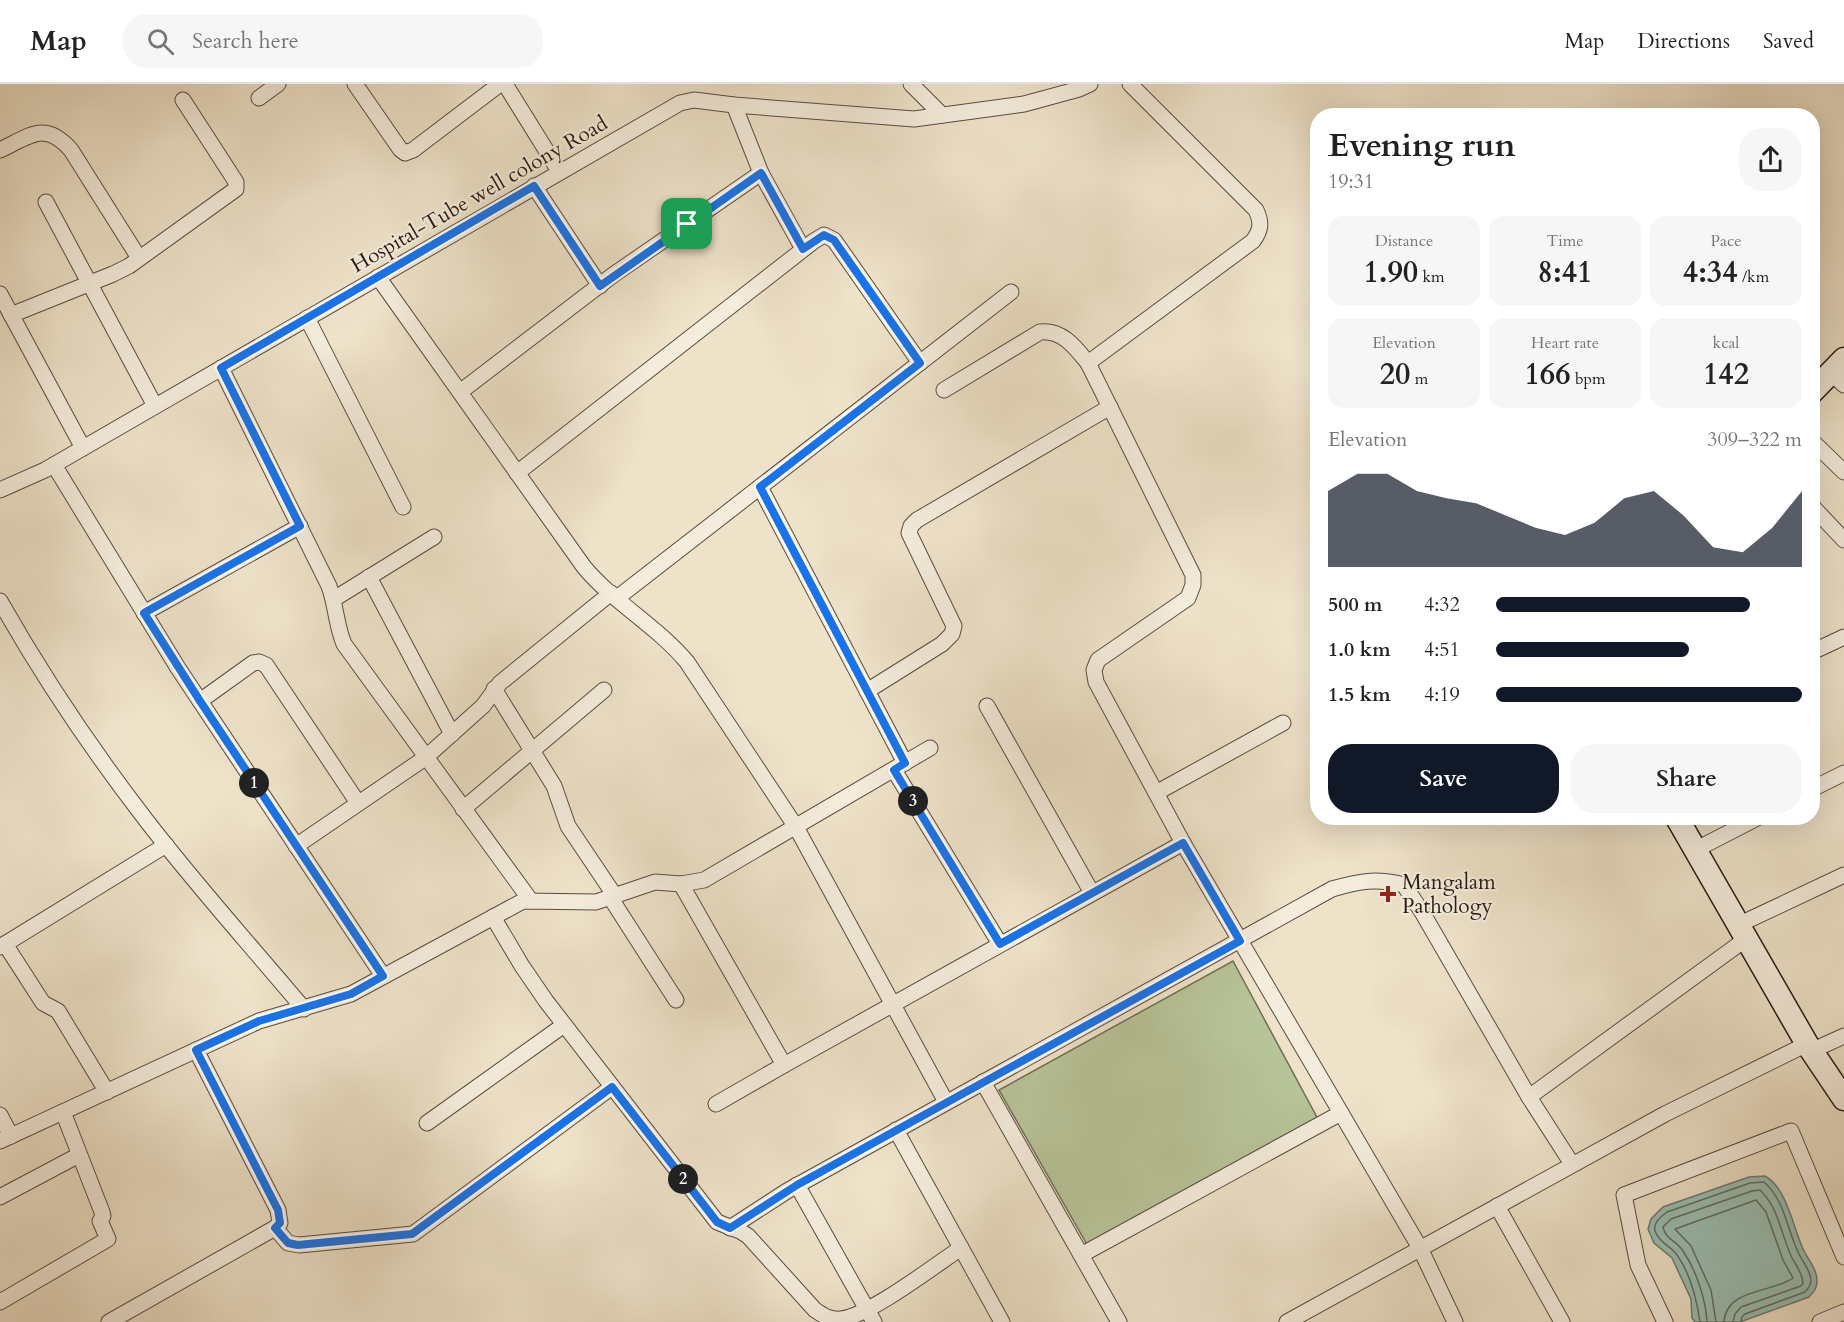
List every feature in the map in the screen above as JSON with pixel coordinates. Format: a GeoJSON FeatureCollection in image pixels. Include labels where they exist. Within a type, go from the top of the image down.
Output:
{"type":"FeatureCollection","features":[{"type":"Feature","properties":{"kind":"main road"},"geometry":{"type":"LineString","coordinates":[[1820,386],[1840,372]]}},
{"type":"Feature","properties":{"kind":"main road"},"geometry":{"type":"LineString","coordinates":[[1681,825],[1809,1048],[1844,1099]]}},
{"type":"Feature","properties":{"kind":"street"},"geometry":{"type":"LineString","coordinates":[[259,98],[278,84]]}},
{"type":"Feature","properties":{"kind":"street"},"geometry":{"type":"LineString","coordinates":[[355,84],[405,153],[413,150],[500,84]]}},
{"type":"Feature","properties":{"kind":"street"},"geometry":{"type":"LineString","coordinates":[[505,84],[559,171]]}},
{"type":"Feature","properties":{"kind":"street"},"geometry":{"type":"LineString","coordinates":[[911,84],[942,115]]}},
{"type":"Feature","properties":{"kind":"street","name":"Hospital-Tube well colony Road"},"geometry":{"type":"LineString","coordinates":[[0,490],[54,465],[680,103],[694,100],[914,118],[1024,104],[1090,84]]}},
{"type":"Feature","properties":{"kind":"street"},"geometry":{"type":"LineString","coordinates":[[1089,363],[1253,241],[1260,231],[1261,220],[1256,210],[1130,84]]}},
{"type":"Feature","properties":{"kind":"street"},"geometry":{"type":"LineString","coordinates":[[11,315],[113,274],[236,189],[236,182],[183,100]]}},
{"type":"Feature","properties":{"kind":"street"},"geometry":{"type":"LineString","coordinates":[[734,105],[761,173],[803,249]]}},
{"type":"Feature","properties":{"kind":"street"},"geometry":{"type":"LineString","coordinates":[[0,150],[39,132],[51,133],[61,138],[71,150],[139,258]]}},
{"type":"Feature","properties":{"kind":"street"},"geometry":{"type":"LineString","coordinates":[[460,392],[600,286],[761,173]]}},
{"type":"Feature","properties":{"kind":"street"},"geometry":{"type":"LineString","coordinates":[[534,186],[600,286]]}},
{"type":"Feature","properties":{"kind":"street"},"geometry":{"type":"LineString","coordinates":[[46,202],[155,406]]}},
{"type":"Feature","properties":{"kind":"street"},"geometry":{"type":"LineString","coordinates":[[517,473],[803,249],[824,235],[834,240],[920,363]]}},
{"type":"Feature","properties":{"kind":"street"},"geometry":{"type":"LineString","coordinates":[[378,277],[584,567],[614,596],[674,645],[687,662],[796,827],[946,1102]]}},
{"type":"Feature","properties":{"kind":"street"},"geometry":{"type":"LineString","coordinates":[[296,846],[425,758],[483,706],[494,689],[1011,292]]}},
{"type":"Feature","properties":{"kind":"street"},"geometry":{"type":"LineString","coordinates":[[0,294],[83,448]]}},
{"type":"Feature","properties":{"kind":"street"},"geometry":{"type":"LineString","coordinates":[[307,318],[403,507]]}},
{"type":"Feature","properties":{"kind":"street"},"geometry":{"type":"LineString","coordinates":[[944,390],[1041,332],[1053,331],[1072,343],[1089,363],[1193,575],[1193,585],[1188,598],[1098,660],[1094,670],[1096,682],[1183,843],[1420,1248],[1455,1322]]}},
{"type":"Feature","properties":{"kind":"street"},"geometry":{"type":"LineString","coordinates":[[221,368],[329,586],[334,599],[337,628],[344,644],[531,901]]}},
{"type":"Feature","properties":{"kind":"street"},"geometry":{"type":"LineString","coordinates":[[867,691],[942,644],[952,634],[954,626],[909,533],[911,526],[917,520],[1110,407]]}},
{"type":"Feature","properties":{"kind":"street"},"geometry":{"type":"LineString","coordinates":[[1820,448],[1844,471]]}},
{"type":"Feature","properties":{"kind":"street"},"geometry":{"type":"LineString","coordinates":[[54,465],[200,701],[383,976]]}},
{"type":"Feature","properties":{"kind":"street"},"geometry":{"type":"LineString","coordinates":[[760,487],[867,691],[899,767],[1000,944]]}},
{"type":"Feature","properties":{"kind":"street"},"geometry":{"type":"LineString","coordinates":[[1820,514],[1844,540]]}},
{"type":"Feature","properties":{"kind":"street"},"geometry":{"type":"LineString","coordinates":[[144,613],[300,526]]}},
{"type":"Feature","properties":{"kind":"street"},"geometry":{"type":"LineString","coordinates":[[334,599],[434,537]]}},
{"type":"Feature","properties":{"kind":"street"},"geometry":{"type":"LineString","coordinates":[[369,577],[452,734]]}},
{"type":"Feature","properties":{"kind":"street"},"geometry":{"type":"LineString","coordinates":[[0,601],[66,710],[114,777],[166,845],[303,1009]]}},
{"type":"Feature","properties":{"kind":"street"},"geometry":{"type":"LineString","coordinates":[[1820,648],[1844,637]]}},
{"type":"Feature","properties":{"kind":"street"},"geometry":{"type":"LineString","coordinates":[[200,701],[253,663],[260,662],[266,665],[358,803]]}},
{"type":"Feature","properties":{"kind":"street"},"geometry":{"type":"LineString","coordinates":[[494,689],[554,786],[568,826],[676,999]]}},
{"type":"Feature","properties":{"kind":"street"},"geometry":{"type":"LineString","coordinates":[[463,809],[604,690]]}},
{"type":"Feature","properties":{"kind":"street"},"geometry":{"type":"LineString","coordinates":[[987,706],[1092,893]]}},
{"type":"Feature","properties":{"kind":"street"},"geometry":{"type":"LineString","coordinates":[[1156,793],[1283,723]]}},
{"type":"Feature","properties":{"kind":"street"},"geometry":{"type":"LineString","coordinates":[[0,1115],[5,1138],[259,1021],[351,994],[523,901],[596,902],[655,882],[681,884],[704,880],[930,748]]}},
{"type":"Feature","properties":{"kind":"street"},"geometry":{"type":"LineString","coordinates":[[1820,785],[1844,773]]}},
{"type":"Feature","properties":{"kind":"street"},"geometry":{"type":"LineString","coordinates":[[1695,850],[1744,825]]}},
{"type":"Feature","properties":{"kind":"street"},"geometry":{"type":"LineString","coordinates":[[716,1104],[1183,843]]}},
{"type":"Feature","properties":{"kind":"street"},"geometry":{"type":"LineString","coordinates":[[107,1092],[58,1011],[43,1003],[2,945],[166,845]]}},
{"type":"Feature","properties":{"kind":"street"},"geometry":{"type":"LineString","coordinates":[[1529,1097],[1742,932],[1844,875]]}},
{"type":"Feature","properties":{"kind":"street"},"geometry":{"type":"LineString","coordinates":[[730,1228],[797,1185],[1332,889],[1382,879],[1404,885],[1422,912],[1529,1097],[1572,1164]]}},
{"type":"Feature","properties":{"kind":"street"},"geometry":{"type":"LineString","coordinates":[[681,884],[783,1065]]}},
{"type":"Feature","properties":{"kind":"street"},"geometry":{"type":"LineString","coordinates":[[493,917],[522,966],[564,1025],[717,1222],[748,1236],[815,1310],[828,1319],[871,1316],[961,1248]]}},
{"type":"Feature","properties":{"kind":"street"},"geometry":{"type":"LineString","coordinates":[[427,1123],[564,1025]]}},
{"type":"Feature","properties":{"kind":"street"},"geometry":{"type":"LineString","coordinates":[[1287,1322],[1665,1114],[1809,1048],[1844,1035]]}},
{"type":"Feature","properties":{"kind":"street"},"geometry":{"type":"LineString","coordinates":[[109,1322],[275,1228],[280,1223],[278,1210],[196,1050]]}},
{"type":"Feature","properties":{"kind":"street"},"geometry":{"type":"LineString","coordinates":[[983,1082],[1119,1322]]}},
{"type":"Feature","properties":{"kind":"street"},"geometry":{"type":"LineString","coordinates":[[275,1228],[288,1243],[298,1245],[412,1234],[612,1087]]}},
{"type":"Feature","properties":{"kind":"street"},"geometry":{"type":"LineString","coordinates":[[0,1302],[108,1239],[100,1221],[103,1216],[102,1212],[63,1112]]}},
{"type":"Feature","properties":{"kind":"street"},"geometry":{"type":"LineString","coordinates":[[1081,1255],[1341,1113]]}},
{"type":"Feature","properties":{"kind":"street"},"geometry":{"type":"LineString","coordinates":[[896,1130],[1002,1322]]}},
{"type":"Feature","properties":{"kind":"street"},"geometry":{"type":"LineString","coordinates":[[1665,1322],[1638,1265],[1624,1195],[1791,1131],[1844,1257]]}},
{"type":"Feature","properties":{"kind":"street"},"geometry":{"type":"LineString","coordinates":[[0,1197],[79,1155]]}},
{"type":"Feature","properties":{"kind":"street"},"geometry":{"type":"LineString","coordinates":[[797,1185],[871,1316]]}},
{"type":"Feature","properties":{"kind":"street"},"geometry":{"type":"LineString","coordinates":[[1497,1206],[1562,1322]]}},
{"type":"Feature","properties":{"kind":"street"},"geometry":{"type":"LineString","coordinates":[[1820,1322],[1844,1312]]}},
{"type":"Feature","properties":{"kind":"green space"},"geometry":{"type":"Polygon","coordinates":[[[1233,961],[1319,1121],[1089,1248],[999,1090],[1233,961]]]}},
{"type":"Feature","properties":{"kind":"water"},"geometry":{"type":"Polygon","coordinates":[[[1765,1176],[1773,1182],[1785,1200],[1800,1242],[1816,1273],[1815,1290],[1809,1297],[1740,1322],[1695,1322],[1692,1318],[1691,1299],[1672,1258],[1654,1243],[1648,1229],[1651,1219],[1663,1207],[1749,1177],[1765,1176]]]}},
{"type":"Feature","properties":{"kind":"place","name":"Mangalam Pathology"},"geometry":{"type":"Point","coordinates":[1388,894]}},
{"type":"Feature","properties":{"kind":"route"},"geometry":{"type":"LineString","coordinates":[[761,173],[803,249],[824,235],[834,240],[920,363],[760,487],[905,763],[894,770],[1000,944],[1183,843],[1240,941],[797,1185],[730,1228],[717,1222],[612,1087],[412,1234],[298,1245],[288,1243],[275,1228],[280,1223],[278,1210],[196,1050],[259,1021],[351,994],[383,976],[178,668],[144,613],[300,526],[221,368],[534,186],[600,286],[687,224],[761,173]]}}]}
